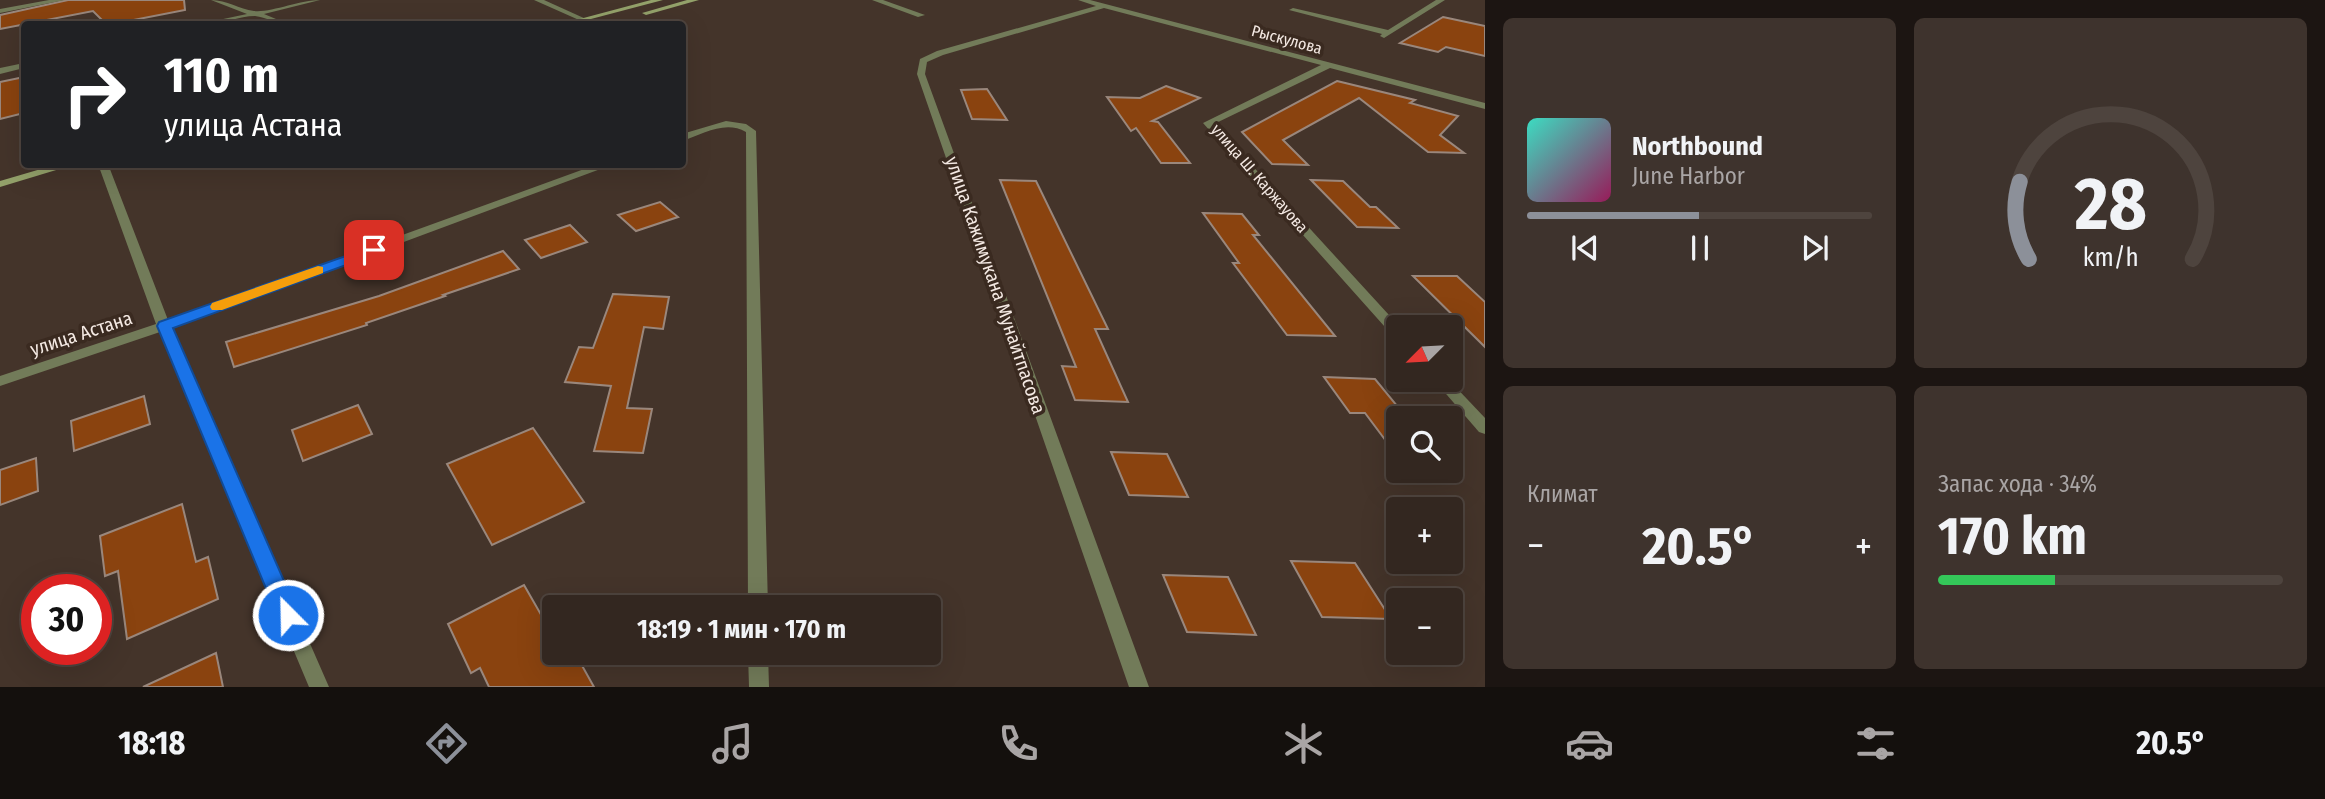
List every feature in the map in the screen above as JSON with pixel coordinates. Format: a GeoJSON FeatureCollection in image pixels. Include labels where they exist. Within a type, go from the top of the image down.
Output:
{"type":"FeatureCollection","features":[{"type":"Feature","properties":{"kind":"main road"},"geometry":{"type":"LineString","coordinates":[[578,21],[659,0]]}},
{"type":"Feature","properties":{"kind":"main road"},"geometry":{"type":"LineString","coordinates":[[613,21],[695,0]]}},
{"type":"Feature","properties":{"kind":"main road"},"geometry":{"type":"LineString","coordinates":[[0,175],[26,168]]}},
{"type":"Feature","properties":{"kind":"main road"},"geometry":{"type":"LineString","coordinates":[[0,184],[57,168]]}},
{"type":"Feature","properties":{"kind":"street"},"geometry":{"type":"LineString","coordinates":[[0,11],[61,0]]}},
{"type":"Feature","properties":{"kind":"street"},"geometry":{"type":"LineString","coordinates":[[215,0],[277,21]]}},
{"type":"Feature","properties":{"kind":"street"},"geometry":{"type":"LineString","coordinates":[[226,21],[316,0]]}},
{"type":"Feature","properties":{"kind":"street"},"geometry":{"type":"LineString","coordinates":[[538,0],[582,20]]}},
{"type":"Feature","properties":{"kind":"street"},"geometry":{"type":"LineString","coordinates":[[876,0],[921,15]]}},
{"type":"Feature","properties":{"kind":"street","name":"Рыскулова"},"geometry":{"type":"LineString","coordinates":[[1082,0],[1485,106]]}},
{"type":"Feature","properties":{"kind":"street"},"geometry":{"type":"LineString","coordinates":[[1293,9],[1386,35],[1441,0]]}},
{"type":"Feature","properties":{"kind":"street","name":"улица Кажимукана Мунайтпасова"},"geometry":{"type":"LineString","coordinates":[[1104,6],[940,53],[923,61],[922,74],[1139,687]]}},
{"type":"Feature","properties":{"kind":"street","name":"улица Ш. Каржауова"},"geometry":{"type":"LineString","coordinates":[[1329,65],[1208,123],[1386,320]]}},
{"type":"Feature","properties":{"kind":"street"},"geometry":{"type":"LineString","coordinates":[[0,71],[21,67]]}},
{"type":"Feature","properties":{"kind":"street"},"geometry":{"type":"LineString","coordinates":[[686,137],[732,123],[751,131],[758,595]]}},
{"type":"Feature","properties":{"kind":"street"},"geometry":{"type":"LineString","coordinates":[[105,168],[164,326],[319,687]]}},
{"type":"Feature","properties":{"kind":"street","name":"улица Астана"},"geometry":{"type":"LineString","coordinates":[[0,380],[164,326],[598,168]]}},
{"type":"Feature","properties":{"kind":"street"},"geometry":{"type":"LineString","coordinates":[[1452,392],[1485,428]]}},
{"type":"Feature","properties":{"kind":"street"},"geometry":{"type":"LineString","coordinates":[[758,665],[759,687]]}},
{"type":"Feature","properties":{"kind":"building"},"geometry":{"type":"Polygon","coordinates":[[[68,0],[184,0],[185,10],[128,21],[103,21],[93,11],[41,21],[21,21],[21,25],[0,29],[0,15],[68,0]]]}},
{"type":"Feature","properties":{"kind":"building"},"geometry":{"type":"Polygon","coordinates":[[[1443,17],[1485,26],[1485,56],[1446,47],[1438,52],[1400,43],[1443,17]]]}},
{"type":"Feature","properties":{"kind":"building"},"geometry":{"type":"Polygon","coordinates":[[[21,78],[21,114],[0,119],[0,82],[21,78]]]}},
{"type":"Feature","properties":{"kind":"building"},"geometry":{"type":"Polygon","coordinates":[[[1337,81],[1415,100],[1410,103],[1458,116],[1440,135],[1464,153],[1428,152],[1359,98],[1283,140],[1308,165],[1272,164],[1242,132],[1337,81]]]}},
{"type":"Feature","properties":{"kind":"building"},"geometry":{"type":"Polygon","coordinates":[[[1166,86],[1200,98],[1152,121],[1158,122],[1190,163],[1161,163],[1136,128],[1131,131],[1107,97],[1140,98],[1166,86]]]}},
{"type":"Feature","properties":{"kind":"building"},"geometry":{"type":"Polygon","coordinates":[[[987,89],[1007,120],[972,119],[961,90],[987,89]]]}},
{"type":"Feature","properties":{"kind":"building"},"geometry":{"type":"Polygon","coordinates":[[[1000,180],[1036,181],[1108,329],[1095,329],[1128,402],[1075,400],[1062,366],[1076,367],[1000,180]]]}},
{"type":"Feature","properties":{"kind":"building"},"geometry":{"type":"Polygon","coordinates":[[[1311,180],[1343,181],[1370,207],[1376,207],[1398,228],[1357,227],[1311,180]]]}},
{"type":"Feature","properties":{"kind":"building"},"geometry":{"type":"Polygon","coordinates":[[[660,202],[678,217],[636,231],[618,215],[660,202]]]}},
{"type":"Feature","properties":{"kind":"building"},"geometry":{"type":"Polygon","coordinates":[[[1203,213],[1242,214],[1259,235],[1253,235],[1335,336],[1287,335],[1233,263],[1239,263],[1203,213]]]}},
{"type":"Feature","properties":{"kind":"building"},"geometry":{"type":"Polygon","coordinates":[[[570,225],[587,242],[541,258],[525,240],[570,225]]]}},
{"type":"Feature","properties":{"kind":"building"},"geometry":{"type":"Polygon","coordinates":[[[503,251],[519,269],[366,323],[367,325],[234,367],[226,342],[379,296],[503,251]]]}},
{"type":"Feature","properties":{"kind":"building"},"geometry":{"type":"Polygon","coordinates":[[[1413,276],[1457,276],[1485,302],[1485,347],[1463,325],[1463,315],[1453,315],[1413,276]]]}},
{"type":"Feature","properties":{"kind":"building"},"geometry":{"type":"Polygon","coordinates":[[[613,294],[669,297],[663,329],[644,327],[627,408],[652,409],[643,453],[594,451],[611,386],[565,382],[579,347],[593,348],[613,294]]]}},
{"type":"Feature","properties":{"kind":"building"},"geometry":{"type":"Polygon","coordinates":[[[1324,377],[1375,379],[1397,406],[1386,406],[1386,441],[1365,413],[1350,413],[1324,377]]]}},
{"type":"Feature","properties":{"kind":"building"},"geometry":{"type":"Polygon","coordinates":[[[144,396],[150,424],[74,451],[71,421],[144,396]]]}},
{"type":"Feature","properties":{"kind":"building"},"geometry":{"type":"Polygon","coordinates":[[[358,405],[372,434],[303,461],[292,430],[358,405]]]}},
{"type":"Feature","properties":{"kind":"building"},"geometry":{"type":"Polygon","coordinates":[[[533,428],[584,502],[492,545],[447,464],[533,428]]]}},
{"type":"Feature","properties":{"kind":"building"},"geometry":{"type":"Polygon","coordinates":[[[1111,452],[1167,454],[1188,497],[1129,495],[1111,452]]]}},
{"type":"Feature","properties":{"kind":"building"},"geometry":{"type":"Polygon","coordinates":[[[36,458],[38,491],[0,505],[0,470],[36,458]]]}},
{"type":"Feature","properties":{"kind":"building"},"geometry":{"type":"Polygon","coordinates":[[[182,504],[196,562],[208,557],[218,599],[127,639],[118,571],[105,574],[100,536],[182,504]]]}},
{"type":"Feature","properties":{"kind":"building"},"geometry":{"type":"Polygon","coordinates":[[[1291,561],[1355,563],[1386,611],[1386,619],[1322,617],[1291,561]]]}},
{"type":"Feature","properties":{"kind":"building"},"geometry":{"type":"Polygon","coordinates":[[[1163,575],[1228,577],[1256,635],[1187,632],[1163,575]]]}},
{"type":"Feature","properties":{"kind":"building"},"geometry":{"type":"Polygon","coordinates":[[[524,585],[542,616],[542,665],[582,665],[594,687],[489,687],[480,668],[471,673],[448,624],[524,585]]]}},
{"type":"Feature","properties":{"kind":"building"},"geometry":{"type":"Polygon","coordinates":[[[216,653],[223,687],[143,687],[216,653]]]}},
{"type":"Feature","properties":{"kind":"slow traffic"},"geometry":{"type":"LineString","coordinates":[[217,307],[318,270]]}},
{"type":"Feature","properties":{"kind":"route"},"geometry":{"type":"LineString","coordinates":[[288,615],[164,326],[374,250]]}}]}
